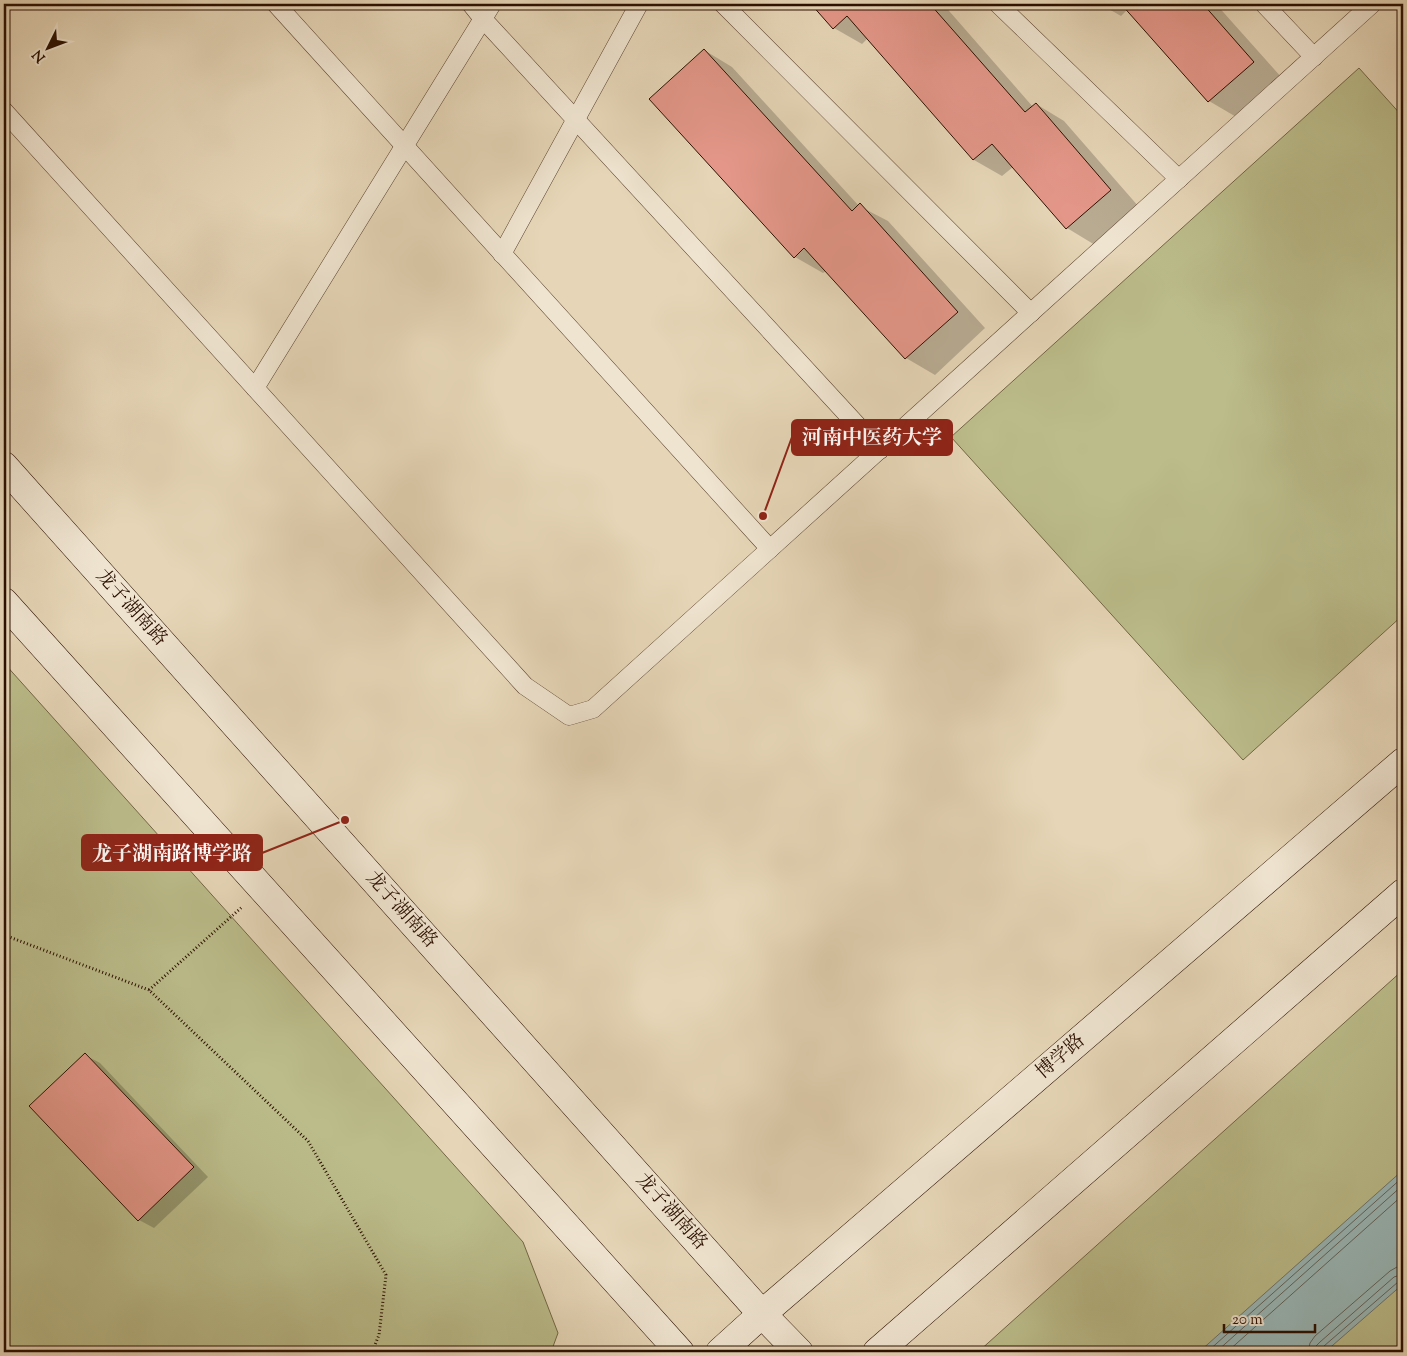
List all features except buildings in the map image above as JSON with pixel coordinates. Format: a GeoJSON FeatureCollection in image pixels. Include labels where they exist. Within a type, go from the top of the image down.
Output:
{"type":"FeatureCollection","features":[{"type":"Feature","properties":{"kind":"street","name":"龙子湖南路"},"geometry":{"type":"LineString","coordinates":[[4,466],[762,1314],[799,1352]]}},
{"type":"Feature","properties":{"kind":"street"},"geometry":{"type":"LineString","coordinates":[[4,602],[680,1352]]}},
{"type":"Feature","properties":{"kind":"street","name":"博学路"},"geometry":{"type":"LineString","coordinates":[[720,1352],[1403,762]]}},
{"type":"Feature","properties":{"kind":"street"},"geometry":{"type":"LineString","coordinates":[[877,1352],[1403,893]]}},
{"type":"Feature","properties":{"kind":"lane"},"geometry":{"type":"LineString","coordinates":[[276,4],[770,549]]}},
{"type":"Feature","properties":{"kind":"lane"},"geometry":{"type":"LineString","coordinates":[[471,4],[482,19],[880,450]]}},
{"type":"Feature","properties":{"kind":"lane"},"geometry":{"type":"LineString","coordinates":[[255,388],[492,4]]}},
{"type":"Feature","properties":{"kind":"lane"},"geometry":{"type":"LineString","coordinates":[[502,254],[639,4]]}},
{"type":"Feature","properties":{"kind":"lane"},"geometry":{"type":"LineString","coordinates":[[723,4],[1031,313]]}},
{"type":"Feature","properties":{"kind":"lane"},"geometry":{"type":"LineString","coordinates":[[998,4],[1179,179]]}},
{"type":"Feature","properties":{"kind":"lane"},"geometry":{"type":"LineString","coordinates":[[1264,4],[1314,57]]}},
{"type":"Feature","properties":{"kind":"lane"},"geometry":{"type":"LineString","coordinates":[[4,111],[525,686],[569,716],[594,709],[1372,4]]}},
{"type":"Feature","properties":{"kind":"path"},"geometry":{"type":"LineString","coordinates":[[149,990],[263,888]]}},
{"type":"Feature","properties":{"kind":"path"},"geometry":{"type":"LineString","coordinates":[[4,935],[149,990],[308,1141],[386,1275],[379,1335],[372,1352]]}},
{"type":"Feature","properties":{"kind":"green space"},"geometry":{"type":"Polygon","coordinates":[[[1359,68],[1403,117],[1403,615],[1243,760],[951,437],[1359,68]]]}},
{"type":"Feature","properties":{"kind":"green space"},"geometry":{"type":"Polygon","coordinates":[[[4,663],[523,1242],[558,1333],[551,1352],[4,1352],[4,663]]]}},
{"type":"Feature","properties":{"kind":"green space"},"geometry":{"type":"Polygon","coordinates":[[[1403,970],[1403,1352],[978,1352],[1403,970]]]}},
{"type":"Feature","properties":{"kind":"water"},"geometry":{"type":"Polygon","coordinates":[[[1403,1170],[1403,1284],[1325,1352],[1199,1352],[1403,1170]]]}},
{"type":"Feature","properties":{"kind":"place","name":"河南中医药大学"},"geometry":{"type":"Point","coordinates":[763,516]}},
{"type":"Feature","properties":{"kind":"place","name":"龙子湖南路博学路"},"geometry":{"type":"Point","coordinates":[345,820]}}]}
